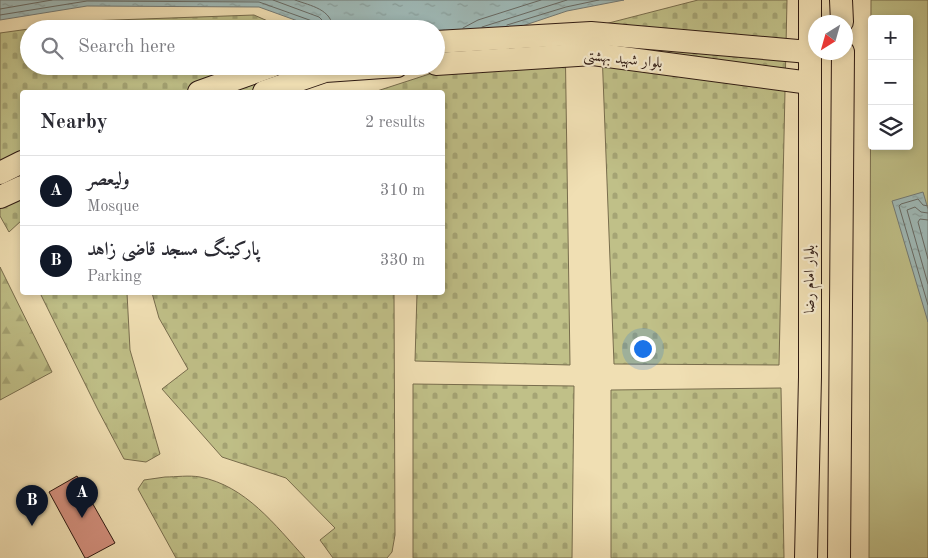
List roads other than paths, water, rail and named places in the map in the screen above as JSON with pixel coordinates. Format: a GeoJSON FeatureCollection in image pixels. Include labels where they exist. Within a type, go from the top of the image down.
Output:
{"type":"FeatureCollection","features":[{"type":"Feature","properties":{"kind":"main road","name":"بلوار امام رضا"},"geometry":{"type":"LineString","coordinates":[[810,0],[810,15]]}},
{"type":"Feature","properties":{"kind":"main road"},"geometry":{"type":"LineString","coordinates":[[841,0],[842,15]]}},
{"type":"Feature","properties":{"kind":"main road","name":"بلوار شهید بهشتی"},"geometry":{"type":"LineString","coordinates":[[445,41],[591,33],[808,52]]}},
{"type":"Feature","properties":{"kind":"main road","name":"بلوار شهید بهشتی"},"geometry":{"type":"LineString","coordinates":[[445,63],[593,54],[810,83]]}},
{"type":"Feature","properties":{"kind":"main road","name":"بلوار امام رضا"},"geometry":{"type":"LineString","coordinates":[[806,558],[810,377],[809,60]]}},
{"type":"Feature","properties":{"kind":"main road"},"geometry":{"type":"LineString","coordinates":[[839,558],[843,60]]}},
{"type":"Feature","properties":{"kind":"main road"},"geometry":{"type":"LineString","coordinates":[[205,90],[247,75]]}},
{"type":"Feature","properties":{"kind":"main road"},"geometry":{"type":"LineString","coordinates":[[270,90],[313,75]]}},
{"type":"Feature","properties":{"kind":"main road"},"geometry":{"type":"LineString","coordinates":[[0,173],[20,163]]}},
{"type":"Feature","properties":{"kind":"main road"},"geometry":{"type":"LineString","coordinates":[[0,198],[20,188]]}},
{"type":"Feature","properties":{"kind":"water"},"geometry":{"type":"Polygon","coordinates":[[[0,0],[624,0],[567,11],[445,52],[445,20],[295,20],[259,7],[87,6],[0,20],[0,0]]]}},
{"type":"Feature","properties":{"kind":"water"},"geometry":{"type":"Polygon","coordinates":[[[923,192],[928,209],[928,322],[892,201],[923,192]]]}},
{"type":"Feature","properties":{"kind":"place","name":"ولیعصر"},"geometry":{"type":"Point","coordinates":[82,518]}},
{"type":"Feature","properties":{"kind":"place","name":"پارکینگ مسجد قاضی زاهد"},"geometry":{"type":"Point","coordinates":[32,526]}}]}
